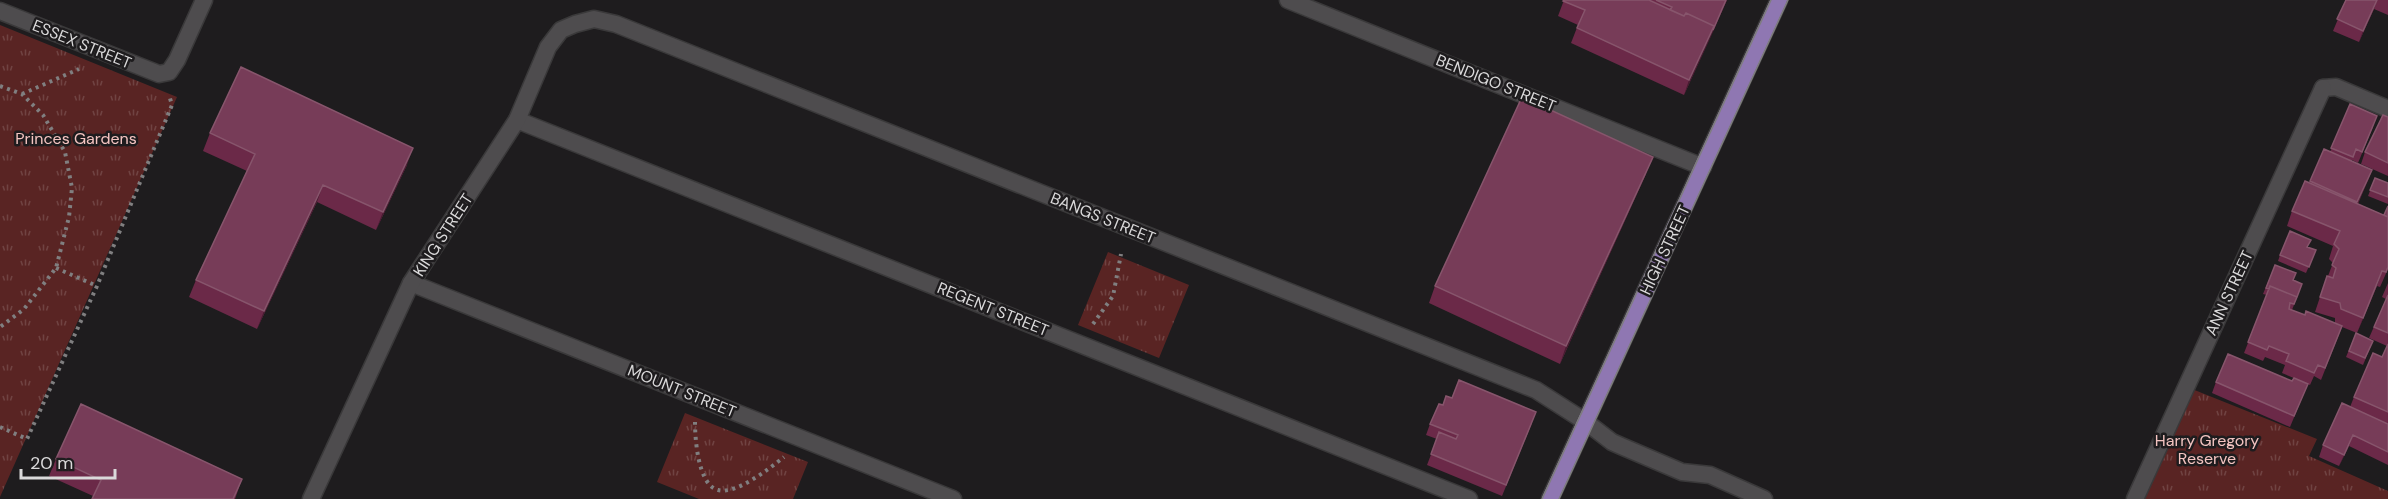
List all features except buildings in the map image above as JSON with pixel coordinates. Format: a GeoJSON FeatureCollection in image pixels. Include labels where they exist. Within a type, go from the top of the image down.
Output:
{"type":"FeatureCollection","features":[{"type":"Feature","properties":{"kind":"main road","name":"HIGH STREET"},"geometry":{"type":"LineString","coordinates":[[1550,499],[1779,0]]}},
{"type":"Feature","properties":{"kind":"street"},"geometry":{"type":"LineString","coordinates":[[164,74],[177,60],[204,0]]}},
{"type":"Feature","properties":{"kind":"street","name":"BENDIGO STREET"},"geometry":{"type":"LineString","coordinates":[[1288,0],[1703,167]]}},
{"type":"Feature","properties":{"kind":"street","name":"ESSEX STREET"},"geometry":{"type":"LineString","coordinates":[[0,11],[152,72],[164,74]]}},
{"type":"Feature","properties":{"kind":"street","name":"KING STREET"},"geometry":{"type":"LineString","coordinates":[[311,499],[411,283],[517,120],[548,47],[561,30],[594,20],[616,24]]}},
{"type":"Feature","properties":{"kind":"street","name":"BANGS STREET"},"geometry":{"type":"LineString","coordinates":[[616,24],[1536,390],[1586,422],[1612,442],[1682,472],[1710,475],[1764,499]]}},
{"type":"Feature","properties":{"kind":"street","name":"ANN STREET"},"geometry":{"type":"LineString","coordinates":[[2135,499],[2323,88],[2336,87],[2388,110]]}},
{"type":"Feature","properties":{"kind":"street","name":"REGENT STREET"},"geometry":{"type":"LineString","coordinates":[[517,120],[1469,499]]}},
{"type":"Feature","properties":{"kind":"street","name":"MOUNT STREET"},"geometry":{"type":"LineString","coordinates":[[411,283],[953,499]]}},
{"type":"Feature","properties":{"kind":"path"},"geometry":{"type":"LineString","coordinates":[[22,94],[83,67],[91,48]]}},
{"type":"Feature","properties":{"kind":"path"},"geometry":{"type":"LineString","coordinates":[[0,426],[27,439],[97,286],[172,105],[164,74]]}},
{"type":"Feature","properties":{"kind":"path"},"geometry":{"type":"LineString","coordinates":[[0,86],[22,94],[43,115],[65,152],[72,188],[69,217],[56,268],[24,309],[0,327]]}},
{"type":"Feature","properties":{"kind":"path"},"geometry":{"type":"LineString","coordinates":[[1087,332],[1113,296],[1121,254]]}},
{"type":"Feature","properties":{"kind":"path"},"geometry":{"type":"LineString","coordinates":[[56,268],[97,286]]}},
{"type":"Feature","properties":{"kind":"path"},"geometry":{"type":"LineString","coordinates":[[695,412],[698,455],[704,476],[712,488],[732,489],[750,481],[792,451]]}},
{"type":"Feature","properties":{"kind":"green space","name":"Princes Gardens"},"geometry":{"type":"Polygon","coordinates":[[[0,25],[177,97],[0,497],[0,25]]]}},
{"type":"Feature","properties":{"kind":"green space"},"geometry":{"type":"Polygon","coordinates":[[[1108,252],[1189,285],[1159,358],[1078,325],[1108,252]]]}},
{"type":"Feature","properties":{"kind":"green space","name":"Harry Gregory Reserve"},"geometry":{"type":"Polygon","coordinates":[[[2182,385],[2317,439],[2309,456],[2388,491],[2388,499],[2130,499],[2182,385]]]}},
{"type":"Feature","properties":{"kind":"green space"},"geometry":{"type":"Polygon","coordinates":[[[685,413],[808,462],[793,499],[699,499],[657,482],[685,413]]]}},
{"type":"Feature","properties":{"kind":"tram line"},"geometry":{"type":"LineString","coordinates":[[1542,499],[1771,0]]}},
{"type":"Feature","properties":{"kind":"tram line"},"geometry":{"type":"LineString","coordinates":[[1559,499],[1788,0]]}}]}
